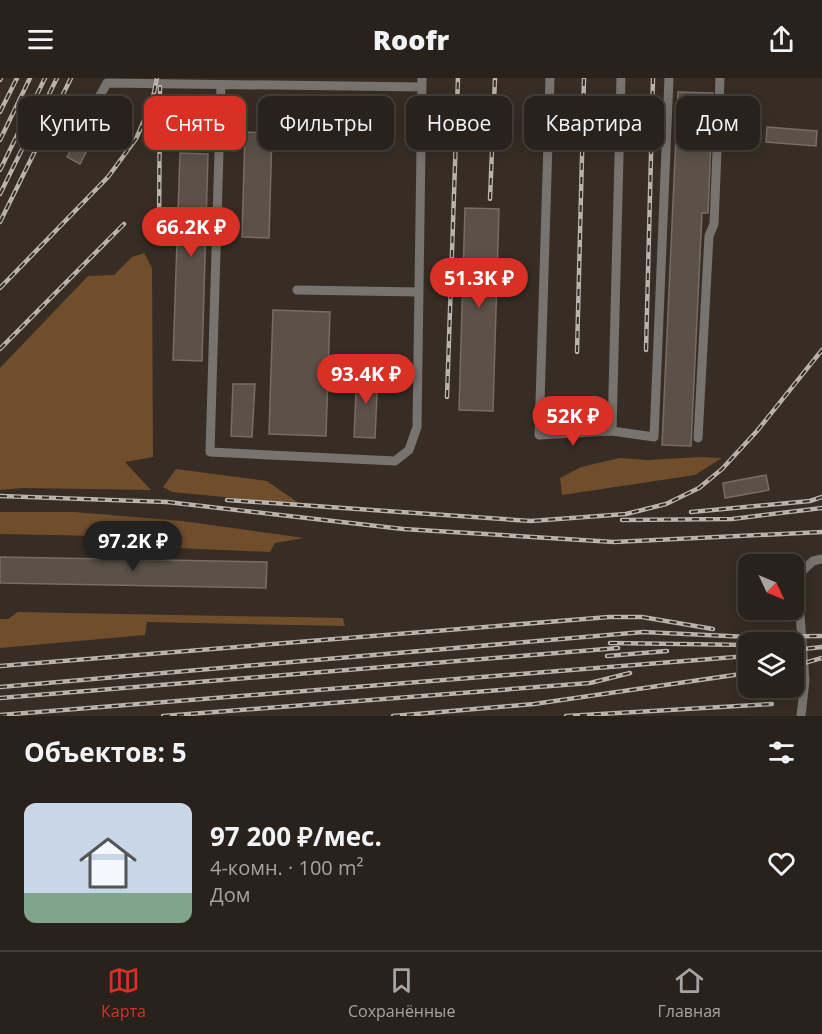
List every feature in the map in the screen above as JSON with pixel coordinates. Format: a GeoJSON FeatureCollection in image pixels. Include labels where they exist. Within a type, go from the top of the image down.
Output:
{"type":"FeatureCollection","features":[{"type":"Feature","properties":{"kind":"street"},"geometry":{"type":"LineString","coordinates":[[550,78],[539,435],[612,431],[654,437],[669,78]]}},
{"type":"Feature","properties":{"kind":"street"},"geometry":{"type":"LineString","coordinates":[[612,431],[621,78]]}},
{"type":"Feature","properties":{"kind":"street"},"geometry":{"type":"LineString","coordinates":[[698,438],[709,236],[714,224],[720,78]]}},
{"type":"Feature","properties":{"kind":"street"},"geometry":{"type":"LineString","coordinates":[[99,96],[106,83],[221,85],[422,82],[417,428],[409,450],[395,461],[210,452],[221,85]]}},
{"type":"Feature","properties":{"kind":"street"},"geometry":{"type":"LineString","coordinates":[[297,290],[419,292]]}},
{"type":"Feature","properties":{"kind":"street"},"geometry":{"type":"LineString","coordinates":[[801,716],[805,680],[799,574],[813,561],[822,559]]}},
{"type":"Feature","properties":{"kind":"shaded area"},"geometry":{"type":"Polygon","coordinates":[[[144,253],[152,268],[153,457],[125,462],[151,490],[23,488],[0,490],[0,368],[88,276],[114,275],[132,257],[144,253]]]}},
{"type":"Feature","properties":{"kind":"shaded area"},"geometry":{"type":"Polygon","coordinates":[[[620,458],[647,460],[722,458],[695,475],[562,495],[560,478],[581,467],[620,458]]]}},
{"type":"Feature","properties":{"kind":"shaded area"},"geometry":{"type":"Polygon","coordinates":[[[176,469],[267,481],[300,504],[172,492],[163,487],[176,469]]]}},
{"type":"Feature","properties":{"kind":"shaded area"},"geometry":{"type":"Polygon","coordinates":[[[0,512],[74,512],[182,521],[304,538],[275,543],[270,552],[178,548],[150,537],[0,534],[0,512]]]}},
{"type":"Feature","properties":{"kind":"shaded area"},"geometry":{"type":"Polygon","coordinates":[[[18,612],[343,618],[345,626],[147,622],[145,635],[0,648],[0,619],[8,619],[18,612]]]}},
{"type":"Feature","properties":{"kind":"building"},"geometry":{"type":"Polygon","coordinates":[[[678,92],[713,93],[713,96],[678,96],[678,92]]]}},
{"type":"Feature","properties":{"kind":"building"},"geometry":{"type":"Polygon","coordinates":[[[767,127],[817,131],[816,146],[766,142],[767,127]]]}},
{"type":"Feature","properties":{"kind":"building"},"geometry":{"type":"Polygon","coordinates":[[[246,132],[258,132],[258,150],[272,150],[269,238],[242,237],[246,132]]]}},
{"type":"Feature","properties":{"kind":"building"},"geometry":{"type":"Polygon","coordinates":[[[676,136],[676,150],[711,150],[708,213],[702,213],[691,446],[662,445],[676,136]]]}},
{"type":"Feature","properties":{"kind":"building"},"geometry":{"type":"Polygon","coordinates":[[[71,150],[87,150],[80,164],[67,157],[71,150]]]}},
{"type":"Feature","properties":{"kind":"building"},"geometry":{"type":"Polygon","coordinates":[[[180,153],[208,154],[202,361],[173,360],[180,153]]]}},
{"type":"Feature","properties":{"kind":"building"},"geometry":{"type":"Polygon","coordinates":[[[465,208],[499,209],[493,411],[459,410],[465,208]]]}},
{"type":"Feature","properties":{"kind":"building"},"geometry":{"type":"Polygon","coordinates":[[[273,310],[330,312],[326,436],[269,434],[273,310]]]}},
{"type":"Feature","properties":{"kind":"building"},"geometry":{"type":"Polygon","coordinates":[[[357,371],[378,372],[375,438],[354,437],[357,371]]]}},
{"type":"Feature","properties":{"kind":"building"},"geometry":{"type":"Polygon","coordinates":[[[233,384],[255,384],[252,437],[231,436],[233,384]]]}},
{"type":"Feature","properties":{"kind":"building"},"geometry":{"type":"Polygon","coordinates":[[[766,475],[769,490],[725,498],[723,483],[766,475]]]}},
{"type":"Feature","properties":{"kind":"building"},"geometry":{"type":"Polygon","coordinates":[[[0,557],[267,562],[266,588],[0,583],[0,557]]]}},
{"type":"Feature","properties":{"kind":"railway"},"geometry":{"type":"LineString","coordinates":[[0,112],[17,78]]}},
{"type":"Feature","properties":{"kind":"railway"},"geometry":{"type":"LineString","coordinates":[[0,140],[30,78]]}},
{"type":"Feature","properties":{"kind":"railway"},"geometry":{"type":"LineString","coordinates":[[0,170],[45,78]]}},
{"type":"Feature","properties":{"kind":"railway"},"geometry":{"type":"LineString","coordinates":[[0,194],[57,78]]}},
{"type":"Feature","properties":{"kind":"railway"},"geometry":{"type":"LineString","coordinates":[[0,222],[71,78]]}},
{"type":"Feature","properties":{"kind":"railway"},"geometry":{"type":"LineString","coordinates":[[0,288],[108,177],[136,139],[152,102],[157,78]]}},
{"type":"Feature","properties":{"kind":"railway"},"geometry":{"type":"LineString","coordinates":[[447,397],[458,78]]}},
{"type":"Feature","properties":{"kind":"railway"},"geometry":{"type":"LineString","coordinates":[[490,199],[495,78]]}},
{"type":"Feature","properties":{"kind":"railway"},"geometry":{"type":"LineString","coordinates":[[577,352],[584,78]]}},
{"type":"Feature","properties":{"kind":"railway"},"geometry":{"type":"LineString","coordinates":[[646,350],[653,78]]}},
{"type":"Feature","properties":{"kind":"railway"},"geometry":{"type":"LineString","coordinates":[[159,231],[160,87]]}},
{"type":"Feature","properties":{"kind":"railway"},"geometry":{"type":"LineString","coordinates":[[0,349],[124,224]]}},
{"type":"Feature","properties":{"kind":"railway"},"geometry":{"type":"LineString","coordinates":[[227,500],[531,521],[626,514],[666,504],[699,488],[722,469],[757,431],[822,350]]}},
{"type":"Feature","properties":{"kind":"railway"},"geometry":{"type":"LineString","coordinates":[[0,496],[167,502],[403,529],[614,542],[822,532]]}},
{"type":"Feature","properties":{"kind":"railway"},"geometry":{"type":"LineString","coordinates":[[691,512],[810,501],[822,497]]}},
{"type":"Feature","properties":{"kind":"railway"},"geometry":{"type":"LineString","coordinates":[[622,520],[732,519],[822,508]]}},
{"type":"Feature","properties":{"kind":"railway"},"geometry":{"type":"LineString","coordinates":[[0,666],[609,617],[642,617],[713,629]]}},
{"type":"Feature","properties":{"kind":"railway"},"geometry":{"type":"LineString","coordinates":[[0,687],[643,632],[749,637],[822,636]]}},
{"type":"Feature","properties":{"kind":"railway"},"geometry":{"type":"LineString","coordinates":[[610,643],[738,645]]}},
{"type":"Feature","properties":{"kind":"railway"},"geometry":{"type":"LineString","coordinates":[[804,649],[822,647]]}},
{"type":"Feature","properties":{"kind":"railway"},"geometry":{"type":"LineString","coordinates":[[0,698],[618,648]]}},
{"type":"Feature","properties":{"kind":"railway"},"geometry":{"type":"LineString","coordinates":[[607,656],[667,651]]}},
{"type":"Feature","properties":{"kind":"railway"},"geometry":{"type":"LineString","coordinates":[[0,715],[738,657]]}},
{"type":"Feature","properties":{"kind":"railway"},"geometry":{"type":"LineString","coordinates":[[804,663],[822,658]]}},
{"type":"Feature","properties":{"kind":"railway"},"geometry":{"type":"LineString","coordinates":[[163,716],[590,683],[630,673]]}},
{"type":"Feature","properties":{"kind":"railway"},"geometry":{"type":"LineString","coordinates":[[393,716],[534,704],[738,674]]}},
{"type":"Feature","properties":{"kind":"railway"},"geometry":{"type":"LineString","coordinates":[[566,716],[772,704]]}}]}
